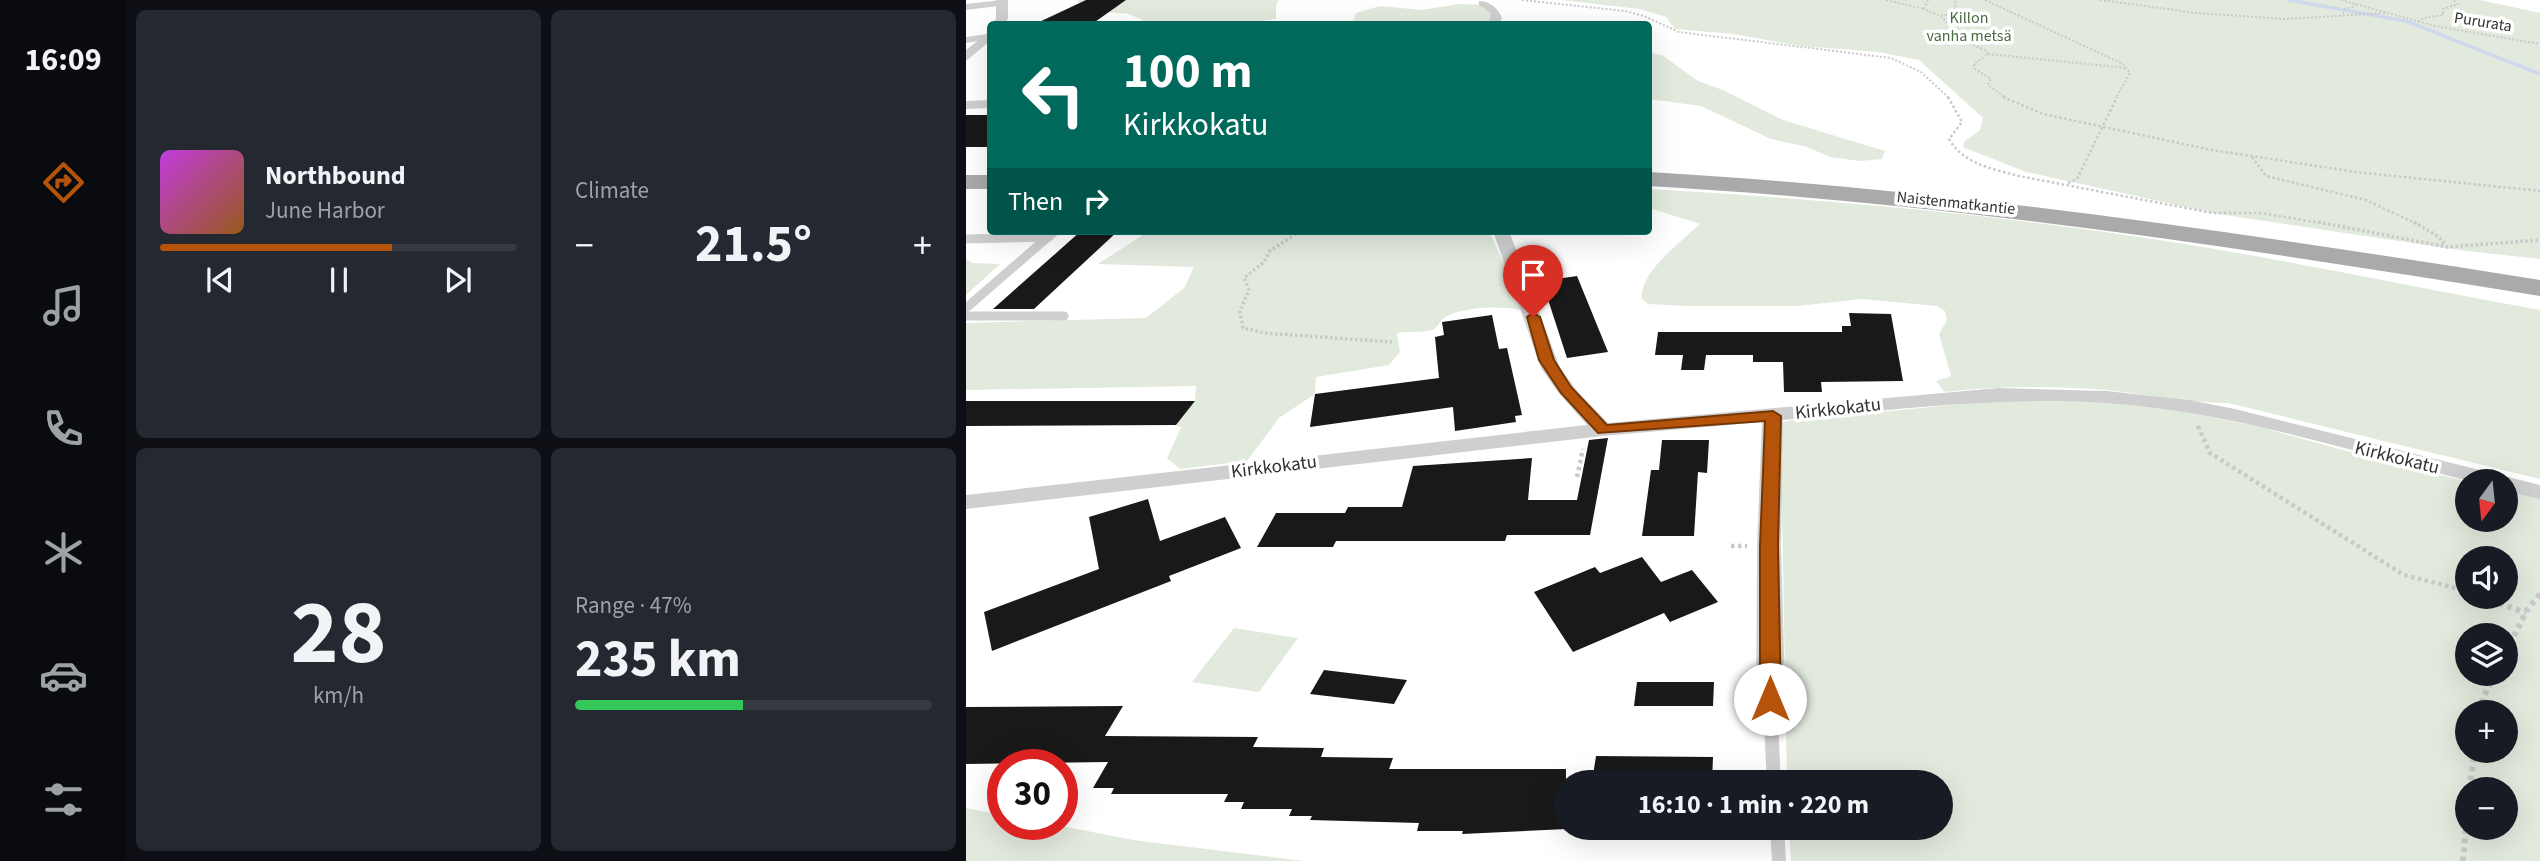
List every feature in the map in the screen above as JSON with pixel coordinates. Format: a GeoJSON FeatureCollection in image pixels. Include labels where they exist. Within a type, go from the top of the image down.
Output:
{"type":"FeatureCollection","features":[{"type":"Feature","properties":{"kind":"main road"},"geometry":{"type":"LineString","coordinates":[[966,175],[987,174]]}},
{"type":"Feature","properties":{"kind":"main road","name":"Naistenmatkantie"},"geometry":{"type":"LineString","coordinates":[[1652,179],[1791,187],[1991,206],[2540,288]]}},
{"type":"Feature","properties":{"kind":"main road"},"geometry":{"type":"LineString","coordinates":[[966,182],[987,182]]}},
{"type":"Feature","properties":{"kind":"main road","name":"Naistenmatkantie"},"geometry":{"type":"LineString","coordinates":[[2261,246],[2540,298]]}},
{"type":"Feature","properties":{"kind":"street"},"geometry":{"type":"LineString","coordinates":[[966,7],[1002,2],[999,21]]}},
{"type":"Feature","properties":{"kind":"street"},"geometry":{"type":"LineString","coordinates":[[1482,3],[1495,12],[1496,21]]}},
{"type":"Feature","properties":{"kind":"street"},"geometry":{"type":"LineString","coordinates":[[966,40],[987,36]]}},
{"type":"Feature","properties":{"kind":"street"},"geometry":{"type":"LineString","coordinates":[[966,57],[987,38]]}},
{"type":"Feature","properties":{"kind":"street"},"geometry":{"type":"LineString","coordinates":[[966,105],[987,104]]}},
{"type":"Feature","properties":{"kind":"street"},"geometry":{"type":"LineString","coordinates":[[1503,235],[1520,274],[1546,360],[1595,430]]}},
{"type":"Feature","properties":{"kind":"street","name":"Kirkkokatu"},"geometry":{"type":"LineString","coordinates":[[966,502],[1595,430],[1999,394],[2107,397],[2189,406],[2235,415],[2455,471]]}},
{"type":"Feature","properties":{"kind":"street"},"geometry":{"type":"LineString","coordinates":[[1771,724],[1769,546],[1773,416]]}},
{"type":"Feature","properties":{"kind":"street"},"geometry":{"type":"LineString","coordinates":[[2518,487],[2540,492]]}},
{"type":"Feature","properties":{"kind":"lane"},"geometry":{"type":"LineString","coordinates":[[966,239],[1035,235]]}},
{"type":"Feature","properties":{"kind":"lane"},"geometry":{"type":"LineString","coordinates":[[966,308],[1051,235]]}},
{"type":"Feature","properties":{"kind":"lane"},"geometry":{"type":"LineString","coordinates":[[966,316],[1064,316]]}},
{"type":"Feature","properties":{"kind":"lane"},"geometry":{"type":"LineString","coordinates":[[1771,724],[1773,770]]}},
{"type":"Feature","properties":{"kind":"lane"},"geometry":{"type":"LineString","coordinates":[[1778,840],[1779,861]]}},
{"type":"Feature","properties":{"kind":"path"},"geometry":{"type":"LineString","coordinates":[[1522,0],[1575,3],[1638,13],[1668,30],[1679,32],[1799,49],[1865,54],[1904,62],[1944,93],[1961,114],[1962,122],[1949,139],[1956,150],[1996,170],[2212,213],[2286,216],[2447,247],[2540,240]]}},
{"type":"Feature","properties":{"kind":"path"},"geometry":{"type":"LineString","coordinates":[[1886,0],[1941,16],[1964,41],[1979,46],[1988,54],[2128,68]]}},
{"type":"Feature","properties":{"kind":"path"},"geometry":{"type":"LineString","coordinates":[[1924,9],[1928,0]]}},
{"type":"Feature","properties":{"kind":"path"},"geometry":{"type":"LineString","coordinates":[[1941,16],[1954,13],[1956,2],[1952,0]]}},
{"type":"Feature","properties":{"kind":"path"},"geometry":{"type":"LineString","coordinates":[[1986,0],[2128,68],[2130,73],[2126,85],[2101,126],[2077,179],[2067,184]]}},
{"type":"Feature","properties":{"kind":"path"},"geometry":{"type":"LineString","coordinates":[[2100,0],[2197,13],[2286,19],[2386,13]]}},
{"type":"Feature","properties":{"kind":"path","name":"Pururata"},"geometry":{"type":"LineString","coordinates":[[2341,0],[2418,22],[2540,44]]}},
{"type":"Feature","properties":{"kind":"path"},"geometry":{"type":"LineString","coordinates":[[2418,22],[2423,18],[2443,15],[2443,9],[2458,4],[2453,0]]}},
{"type":"Feature","properties":{"kind":"path"},"geometry":{"type":"LineString","coordinates":[[2343,14],[2345,9],[2358,5]]}},
{"type":"Feature","properties":{"kind":"path"},"geometry":{"type":"LineString","coordinates":[[1988,54],[1974,64],[1975,69],[1990,79],[1988,85],[2009,103],[2041,114],[2192,148],[2390,176],[2540,191]]}},
{"type":"Feature","properties":{"kind":"path"},"geometry":{"type":"LineString","coordinates":[[2252,157],[2266,176],[2380,204],[2433,233],[2442,239],[2447,247]]}},
{"type":"Feature","properties":{"kind":"path"},"geometry":{"type":"LineString","coordinates":[[1294,235],[1270,251],[1264,262],[1244,278],[1248,290],[1240,311],[1243,328],[1265,333],[1392,342]]}},
{"type":"Feature","properties":{"kind":"path"},"geometry":{"type":"LineString","coordinates":[[2189,406],[2210,453],[2404,575],[2455,588]]}},
{"type":"Feature","properties":{"kind":"path"},"geometry":{"type":"LineString","coordinates":[[1577,477],[1595,430]]}},
{"type":"Feature","properties":{"kind":"path"},"geometry":{"type":"LineString","coordinates":[[2518,628],[2540,594]]}},
{"type":"Feature","properties":{"kind":"path"},"geometry":{"type":"LineString","coordinates":[[2517,609],[2526,612]]}},
{"type":"Feature","properties":{"kind":"path"},"geometry":{"type":"LineString","coordinates":[[2463,861],[2465,840]]}},
{"type":"Feature","properties":{"kind":"green space"},"geometry":{"type":"Polygon","coordinates":[[[1077,0],[1279,0],[1276,5],[1276,19],[1259,21],[1141,21],[1128,14],[1085,10],[1077,0]]]}},
{"type":"Feature","properties":{"kind":"green space","name":"Killon vanha metsä"},"geometry":{"type":"Polygon","coordinates":[[[1560,0],[2480,0],[2540,13],[2540,259],[2459,250],[2218,214],[2026,172],[1963,147],[1965,141],[1980,130],[1983,118],[1919,60],[1878,52],[1800,46],[1733,34],[1675,29],[1666,17],[1640,9],[1560,0]]]}},
{"type":"Feature","properties":{"kind":"green space"},"geometry":{"type":"Polygon","coordinates":[[[1459,4],[1484,5],[1491,11],[1492,21],[1353,21],[1356,13],[1380,6],[1422,10],[1459,4]]]}},
{"type":"Feature","properties":{"kind":"green space"},"geometry":{"type":"Polygon","coordinates":[[[1652,53],[1662,55],[1698,81],[1723,90],[1783,120],[1885,151],[1882,159],[1860,161],[1830,157],[1807,147],[1771,139],[1701,106],[1652,99],[1652,53]]]}},
{"type":"Feature","properties":{"kind":"green space"},"geometry":{"type":"Polygon","coordinates":[[[1652,189],[1881,206],[2054,225],[2220,250],[2540,310],[2540,479],[2518,474],[2518,469],[2499,469],[2228,403],[2076,388],[2001,388],[1945,392],[1936,381],[1951,376],[1939,334],[1947,320],[1945,311],[1936,306],[1862,299],[1798,306],[1648,304],[1642,299],[1643,289],[1647,278],[1663,258],[1700,224],[1652,209],[1652,189]]]}},
{"type":"Feature","properties":{"kind":"green space"},"geometry":{"type":"Polygon","coordinates":[[[1143,235],[1491,235],[1512,281],[1521,310],[1483,308],[1462,311],[1444,318],[1431,330],[1397,333],[1400,352],[1389,365],[1316,377],[1315,394],[1279,418],[1247,461],[1180,469],[1167,458],[1181,428],[1176,425],[1195,401],[1196,386],[966,390],[966,323],[1146,318],[1184,288],[1194,267],[1098,264],[1143,235]]]}},
{"type":"Feature","properties":{"kind":"green space"},"geometry":{"type":"Polygon","coordinates":[[[966,259],[972,263],[1000,264],[966,295],[966,259]]]}},
{"type":"Feature","properties":{"kind":"green space"},"geometry":{"type":"Polygon","coordinates":[[[2014,399],[2148,404],[2260,427],[2455,478],[2455,532],[2518,532],[2518,493],[2540,498],[2540,861],[1791,861],[1790,840],[1953,840],[1953,770],[1787,770],[1782,514],[1777,431],[1779,424],[1786,421],[2014,399]]]}},
{"type":"Feature","properties":{"kind":"green space"},"geometry":{"type":"Polygon","coordinates":[[[1234,628],[1298,638],[1259,692],[1192,682],[1234,628]]]}},
{"type":"Feature","properties":{"kind":"green space"},"geometry":{"type":"Polygon","coordinates":[[[966,808],[987,812],[987,840],[1078,840],[1078,829],[1133,840],[1304,861],[966,861],[966,808]]]}},
{"type":"Feature","properties":{"kind":"building"},"geometry":{"type":"Polygon","coordinates":[[[1086,0],[1126,0],[1096,21],[1041,21],[1086,0]]]}},
{"type":"Feature","properties":{"kind":"building"},"geometry":{"type":"Polygon","coordinates":[[[966,115],[987,115],[987,147],[966,147],[966,115]]]}},
{"type":"Feature","properties":{"kind":"building"},"geometry":{"type":"Polygon","coordinates":[[[1076,235],[1114,235],[1034,309],[993,309],[1076,235]]]}},
{"type":"Feature","properties":{"kind":"building"},"geometry":{"type":"Polygon","coordinates":[[[1577,276],[1608,352],[1567,358],[1542,281],[1577,276]]]}},
{"type":"Feature","properties":{"kind":"building"},"geometry":{"type":"Polygon","coordinates":[[[1849,313],[1891,314],[1903,381],[1821,382],[1822,392],[1784,392],[1783,362],[1753,362],[1753,355],[1706,355],[1704,370],[1681,370],[1683,355],[1655,355],[1658,332],[1842,332],[1842,326],[1851,326],[1849,313]]]}},
{"type":"Feature","properties":{"kind":"building"},"geometry":{"type":"Polygon","coordinates":[[[1492,315],[1499,349],[1507,348],[1522,415],[1515,416],[1516,422],[1455,431],[1453,407],[1310,427],[1315,394],[1439,378],[1435,337],[1444,335],[1442,322],[1492,315]]]}},
{"type":"Feature","properties":{"kind":"building"},"geometry":{"type":"Polygon","coordinates":[[[966,401],[1195,401],[1176,425],[966,426],[966,401]]]}},
{"type":"Feature","properties":{"kind":"building"},"geometry":{"type":"Polygon","coordinates":[[[1608,438],[1590,535],[1507,535],[1505,541],[1336,541],[1333,547],[1257,547],[1276,513],[1345,513],[1348,507],[1402,507],[1413,466],[1532,458],[1528,500],[1577,500],[1589,440],[1608,438]]]}},
{"type":"Feature","properties":{"kind":"building"},"geometry":{"type":"Polygon","coordinates":[[[1662,440],[1709,440],[1707,473],[1698,472],[1694,536],[1642,536],[1651,470],[1659,470],[1662,440]]]}},
{"type":"Feature","properties":{"kind":"building"},"geometry":{"type":"Polygon","coordinates":[[[1148,499],[1160,541],[1225,517],[1241,548],[1169,576],[1171,581],[992,651],[984,612],[1099,569],[1089,517],[1148,499]]]}},
{"type":"Feature","properties":{"kind":"building"},"geometry":{"type":"Polygon","coordinates":[[[1642,557],[1661,582],[1692,570],[1718,602],[1670,622],[1664,613],[1573,652],[1534,592],[1595,567],[1600,573],[1642,557]]]}},
{"type":"Feature","properties":{"kind":"building"},"geometry":{"type":"Polygon","coordinates":[[[1324,670],[1407,680],[1394,704],[1310,694],[1324,670]]]}},
{"type":"Feature","properties":{"kind":"building"},"geometry":{"type":"Polygon","coordinates":[[[1637,682],[1714,682],[1713,706],[1634,706],[1637,682]]]}},
{"type":"Feature","properties":{"kind":"building"},"geometry":{"type":"Polygon","coordinates":[[[1123,706],[1105,736],[1258,737],[1253,747],[1324,748],[1321,757],[1393,758],[1389,769],[1566,770],[1554,770],[1554,830],[1462,834],[1463,831],[1417,831],[1419,823],[1310,820],[1312,816],[1289,816],[1292,809],[1241,809],[1244,802],[1224,802],[1228,794],[1111,794],[1114,788],[1093,788],[1108,762],[1078,762],[1078,749],[987,749],[987,764],[966,764],[966,707],[1123,706]]]}},
{"type":"Feature","properties":{"kind":"building"},"geometry":{"type":"Polygon","coordinates":[[[1596,756],[1713,757],[1712,770],[1594,770],[1596,756]]]}},
{"type":"Feature","properties":{"kind":"waterway"},"geometry":{"type":"LineString","coordinates":[[2289,0],[2406,21],[2540,74]]}},
{"type":"Feature","properties":{"kind":"route"},"geometry":{"type":"LineString","coordinates":[[1533,317],[1546,360],[1566,390],[1603,430],[1773,416],[1769,546],[1770,699]]}}]}
